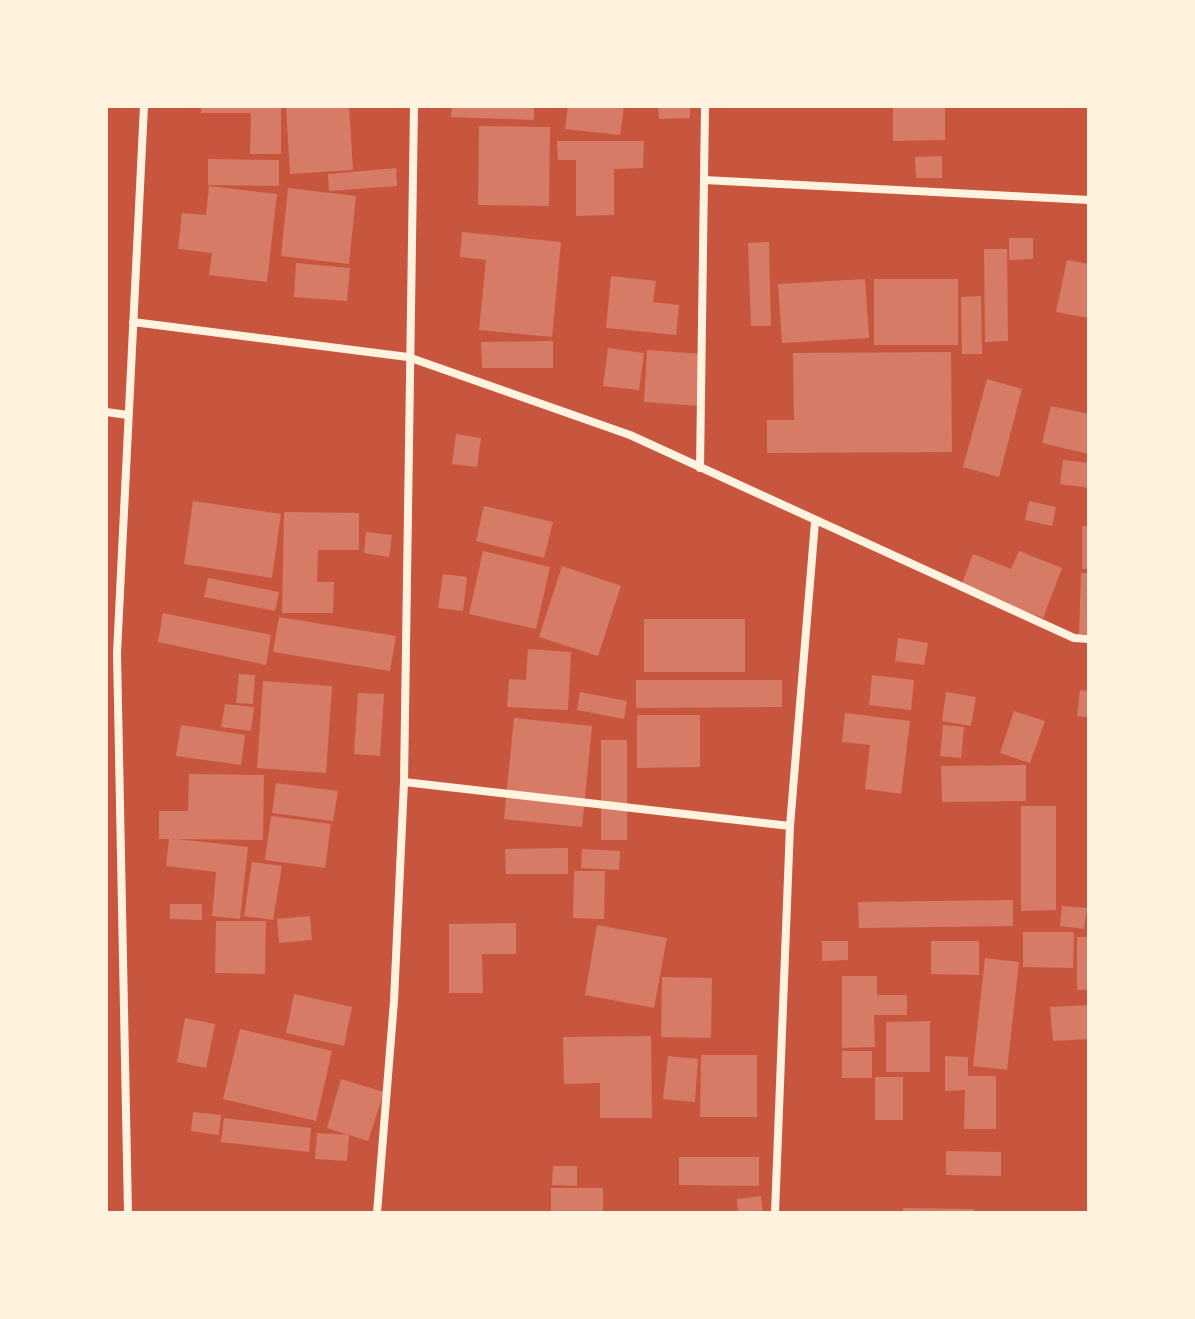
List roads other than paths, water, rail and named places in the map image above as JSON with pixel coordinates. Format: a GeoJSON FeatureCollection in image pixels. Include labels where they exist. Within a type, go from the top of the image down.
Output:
{"type":"FeatureCollection","features":[{"type":"Feature","properties":{"kind":"street"},"geometry":{"type":"LineString","coordinates":[[128,1213],[117,653],[144,106]]}},
{"type":"Feature","properties":{"kind":"street"},"geometry":{"type":"LineString","coordinates":[[377,1213],[394,1001],[404,782],[414,106]]}},
{"type":"Feature","properties":{"kind":"street"},"geometry":{"type":"LineString","coordinates":[[700,468],[705,106]]}},
{"type":"Feature","properties":{"kind":"street"},"geometry":{"type":"LineString","coordinates":[[704,180],[1089,200]]}},
{"type":"Feature","properties":{"kind":"street"},"geometry":{"type":"LineString","coordinates":[[133,322],[408,357],[630,435],[1074,638],[1089,639]]}},
{"type":"Feature","properties":{"kind":"street"},"geometry":{"type":"LineString","coordinates":[[106,412],[128,415]]}},
{"type":"Feature","properties":{"kind":"street"},"geometry":{"type":"LineString","coordinates":[[775,1213],[790,826],[815,522]]}},
{"type":"Feature","properties":{"kind":"street"},"geometry":{"type":"LineString","coordinates":[[404,782],[790,826]]}}]}
